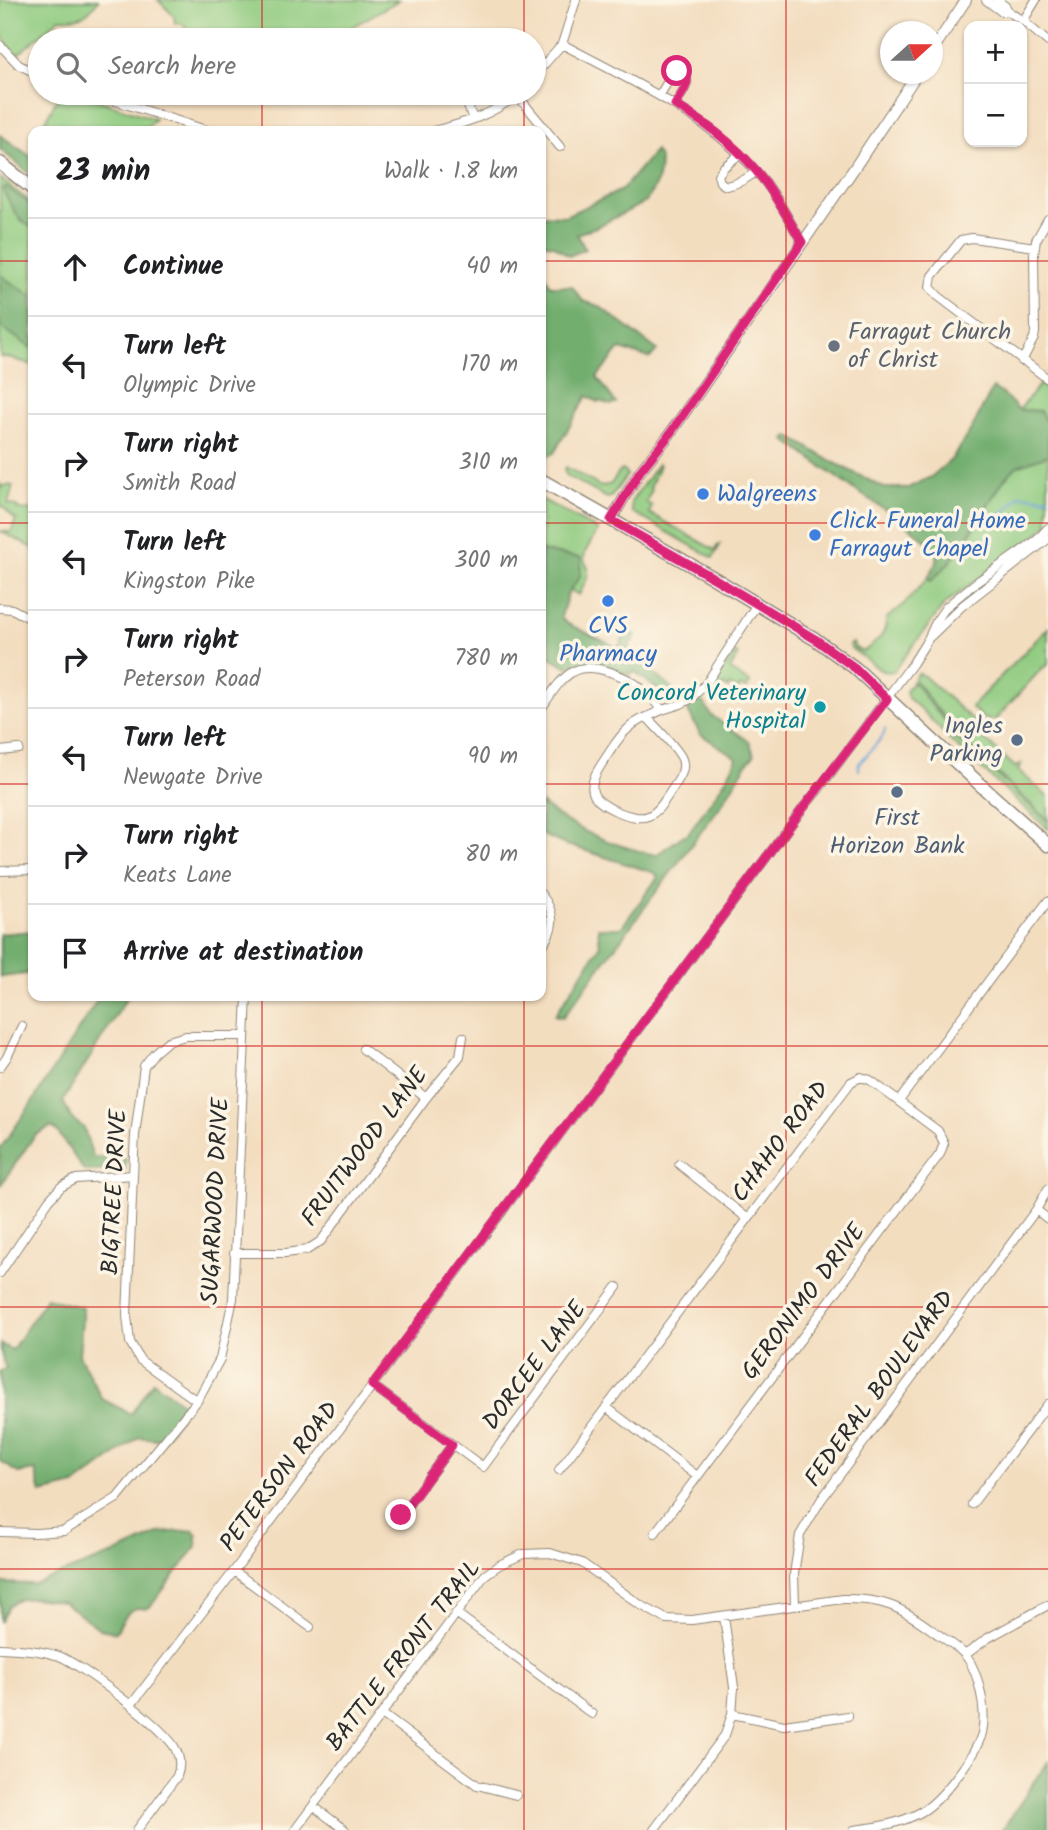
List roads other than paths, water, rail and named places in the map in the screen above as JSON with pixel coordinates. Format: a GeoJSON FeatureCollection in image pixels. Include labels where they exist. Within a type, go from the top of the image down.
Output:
{"type":"FeatureCollection","features":[{"type":"Feature","properties":{"kind":"main road"},"geometry":{"type":"LineString","coordinates":[[0,163],[28,185]]}},
{"type":"Feature","properties":{"kind":"main road"},"geometry":{"type":"LineString","coordinates":[[546,483],[815,639],[855,668],[1048,845]]}},
{"type":"Feature","properties":{"kind":"street"},"geometry":{"type":"LineString","coordinates":[[546,62],[562,44],[576,0]]}},
{"type":"Feature","properties":{"kind":"street"},"geometry":{"type":"LineString","coordinates":[[943,36],[966,0]]}},
{"type":"Feature","properties":{"kind":"street"},"geometry":{"type":"LineString","coordinates":[[991,1],[1005,6],[1023,21],[1035,0]]}},
{"type":"Feature","properties":{"kind":"street"},"geometry":{"type":"LineString","coordinates":[[1027,24],[1048,42]]}},
{"type":"Feature","properties":{"kind":"street"},"geometry":{"type":"LineString","coordinates":[[562,44],[675,105],[727,141],[769,188],[802,242]]}},
{"type":"Feature","properties":{"kind":"street"},"geometry":{"type":"LineString","coordinates":[[0,45],[19,65],[28,69]]}},
{"type":"Feature","properties":{"kind":"street"},"geometry":{"type":"LineString","coordinates":[[659,96],[672,75],[681,70],[685,72],[688,82],[675,105]]}},
{"type":"Feature","properties":{"kind":"street"},"geometry":{"type":"LineString","coordinates":[[611,520],[640,471],[667,438],[911,84]]}},
{"type":"Feature","properties":{"kind":"street"},"geometry":{"type":"LineString","coordinates":[[128,105],[193,126]]}},
{"type":"Feature","properties":{"kind":"street"},"geometry":{"type":"LineString","coordinates":[[468,105],[474,119]]}},
{"type":"Feature","properties":{"kind":"street"},"geometry":{"type":"LineString","coordinates":[[453,126],[502,105]]}},
{"type":"Feature","properties":{"kind":"street"},"geometry":{"type":"LineString","coordinates":[[527,105],[543,126]]}},
{"type":"Feature","properties":{"kind":"street"},"geometry":{"type":"LineString","coordinates":[[546,129],[560,147]]}},
{"type":"Feature","properties":{"kind":"street"},"geometry":{"type":"LineString","coordinates":[[740,154],[718,175],[720,182],[726,186],[735,184],[756,172]]}},
{"type":"Feature","properties":{"kind":"street"},"geometry":{"type":"LineString","coordinates":[[1022,360],[1034,338],[1035,247],[1048,219]]}},
{"type":"Feature","properties":{"kind":"street"},"geometry":{"type":"LineString","coordinates":[[1035,247],[972,238],[961,240],[932,276],[930,283],[938,296],[1048,379]]}},
{"type":"Feature","properties":{"kind":"street"},"geometry":{"type":"LineString","coordinates":[[1007,565],[1048,528]]}},
{"type":"Feature","properties":{"kind":"street"},"geometry":{"type":"LineString","coordinates":[[1007,565],[1048,539]]}},
{"type":"Feature","properties":{"kind":"street","name":"PETERSON ROAD"},"geometry":{"type":"LineString","coordinates":[[131,1705],[887,699],[928,639],[946,607],[974,584],[1007,565]]}},
{"type":"Feature","properties":{"kind":"street"},"geometry":{"type":"LineString","coordinates":[[647,717],[680,755],[684,765],[681,776],[656,811],[648,817],[639,818],[599,802],[592,792],[593,781],[600,767],[625,730],[637,721],[690,699],[706,684],[757,604]]}},
{"type":"Feature","properties":{"kind":"street"},"geometry":{"type":"LineString","coordinates":[[0,607],[12,609],[28,618]]}},
{"type":"Feature","properties":{"kind":"street"},"geometry":{"type":"LineString","coordinates":[[546,702],[555,688],[571,673],[587,667],[611,672],[629,680],[642,688],[662,710]]}},
{"type":"Feature","properties":{"kind":"street"},"geometry":{"type":"LineString","coordinates":[[0,751],[19,749]]}},
{"type":"Feature","properties":{"kind":"street"},"geometry":{"type":"LineString","coordinates":[[0,871],[28,870]]}},
{"type":"Feature","properties":{"kind":"street"},"geometry":{"type":"LineString","coordinates":[[546,900],[553,919],[546,941]]}},
{"type":"Feature","properties":{"kind":"street"},"geometry":{"type":"LineString","coordinates":[[899,1101],[1048,901]]}},
{"type":"Feature","properties":{"kind":"street","name":"SUGARWOOD DRIVE"},"geometry":{"type":"LineString","coordinates":[[0,1532],[64,1531],[117,1498],[197,1401],[220,1359],[233,1299],[247,1001]]}},
{"type":"Feature","properties":{"kind":"street"},"geometry":{"type":"LineString","coordinates":[[0,1067],[22,1026]]}},
{"type":"Feature","properties":{"kind":"street","name":"BIGTREE DRIVE"},"geometry":{"type":"LineString","coordinates":[[197,1401],[140,1360],[130,1342],[127,1316],[135,1135],[144,1066],[168,1041],[186,1036],[245,1036]]}},
{"type":"Feature","properties":{"kind":"street","name":"FRUITWOOD LANE"},"geometry":{"type":"LineString","coordinates":[[234,1253],[286,1253],[307,1250],[321,1241],[460,1056],[463,1037]]}},
{"type":"Feature","properties":{"kind":"street"},"geometry":{"type":"LineString","coordinates":[[363,1049],[426,1098]]}},
{"type":"Feature","properties":{"kind":"street","name":"CHAHO ROAD"},"geometry":{"type":"LineString","coordinates":[[559,1470],[851,1082],[860,1077],[870,1080],[899,1101]]}},
{"type":"Feature","properties":{"kind":"street","name":"GERONIMO DRIVE"},"geometry":{"type":"LineString","coordinates":[[655,1533],[940,1154],[944,1143],[938,1131],[899,1101]]}},
{"type":"Feature","properties":{"kind":"street"},"geometry":{"type":"LineString","coordinates":[[679,1164],[748,1219]]}},
{"type":"Feature","properties":{"kind":"street"},"geometry":{"type":"LineString","coordinates":[[0,1273],[61,1187],[76,1179],[133,1175]]}},
{"type":"Feature","properties":{"kind":"street","name":"FEDERAL BOULEVARD"},"geometry":{"type":"LineString","coordinates":[[795,1606],[794,1574],[800,1535],[821,1500],[1036,1210],[1046,1205],[1048,1189]]}},
{"type":"Feature","properties":{"kind":"street"},"geometry":{"type":"LineString","coordinates":[[1036,1210],[1048,1219]]}},
{"type":"Feature","properties":{"kind":"street","name":"DORCEE LANE"},"geometry":{"type":"LineString","coordinates":[[452,1445],[483,1467],[617,1287]]}},
{"type":"Feature","properties":{"kind":"street"},"geometry":{"type":"LineString","coordinates":[[372,1385],[452,1445],[401,1515]]}},
{"type":"Feature","properties":{"kind":"street"},"geometry":{"type":"LineString","coordinates":[[972,1504],[1048,1404]]}},
{"type":"Feature","properties":{"kind":"street"},"geometry":{"type":"LineString","coordinates":[[606,1406],[697,1476]]}},
{"type":"Feature","properties":{"kind":"street","name":"BATTLE FRONT TRAIL"},"geometry":{"type":"LineString","coordinates":[[295,1830],[485,1575],[523,1554],[550,1553],[582,1563],[639,1604],[666,1619],[691,1620],[843,1599],[865,1598],[883,1602],[900,1609],[965,1655]]}},
{"type":"Feature","properties":{"kind":"street"},"geometry":{"type":"LineString","coordinates":[[233,1571],[310,1627]]}},
{"type":"Feature","properties":{"kind":"street"},"geometry":{"type":"LineString","coordinates":[[854,1830],[905,1820],[923,1811],[944,1792],[972,1753],[982,1732],[983,1706],[976,1679],[965,1655],[988,1638],[1048,1605]]}},
{"type":"Feature","properties":{"kind":"street"},"geometry":{"type":"LineString","coordinates":[[456,1613],[592,1714]]}},
{"type":"Feature","properties":{"kind":"street"},"geometry":{"type":"LineString","coordinates":[[654,1830],[725,1735],[732,1714],[734,1687],[724,1616]]}},
{"type":"Feature","properties":{"kind":"street"},"geometry":{"type":"LineString","coordinates":[[0,1648],[43,1652],[78,1666],[131,1705],[170,1740],[177,1750],[180,1768],[137,1830]]}},
{"type":"Feature","properties":{"kind":"street"},"geometry":{"type":"LineString","coordinates":[[382,1714],[477,1785],[516,1794]]}},
{"type":"Feature","properties":{"kind":"street"},"geometry":{"type":"LineString","coordinates":[[732,1714],[784,1725],[848,1716]]}},
{"type":"Feature","properties":{"kind":"street"},"geometry":{"type":"LineString","coordinates":[[313,1806],[345,1830]]}},
{"type":"Feature","properties":{"kind":"waterway"},"geometry":{"type":"LineString","coordinates":[[997,519],[1021,495],[1048,497]]}},
{"type":"Feature","properties":{"kind":"waterway"},"geometry":{"type":"LineString","coordinates":[[859,770],[859,764],[883,736],[885,729]]}},
{"type":"Feature","properties":{"kind":"place","name":"Farragut Church of Christ"},"geometry":{"type":"Point","coordinates":[834,346]}},
{"type":"Feature","properties":{"kind":"place","name":"Walgreens"},"geometry":{"type":"Point","coordinates":[703,494]}},
{"type":"Feature","properties":{"kind":"place","name":"Click Funeral Home Farragut Chapel"},"geometry":{"type":"Point","coordinates":[815,535]}},
{"type":"Feature","properties":{"kind":"place","name":"CVS Pharmacy"},"geometry":{"type":"Point","coordinates":[608,601]}},
{"type":"Feature","properties":{"kind":"place","name":"Concord Veterinary Hospital"},"geometry":{"type":"Point","coordinates":[820,707]}},
{"type":"Feature","properties":{"kind":"place","name":"Ingles Parking"},"geometry":{"type":"Point","coordinates":[1017,740]}},
{"type":"Feature","properties":{"kind":"place","name":"First Horizon Bank"},"geometry":{"type":"Point","coordinates":[897,792]}}]}
